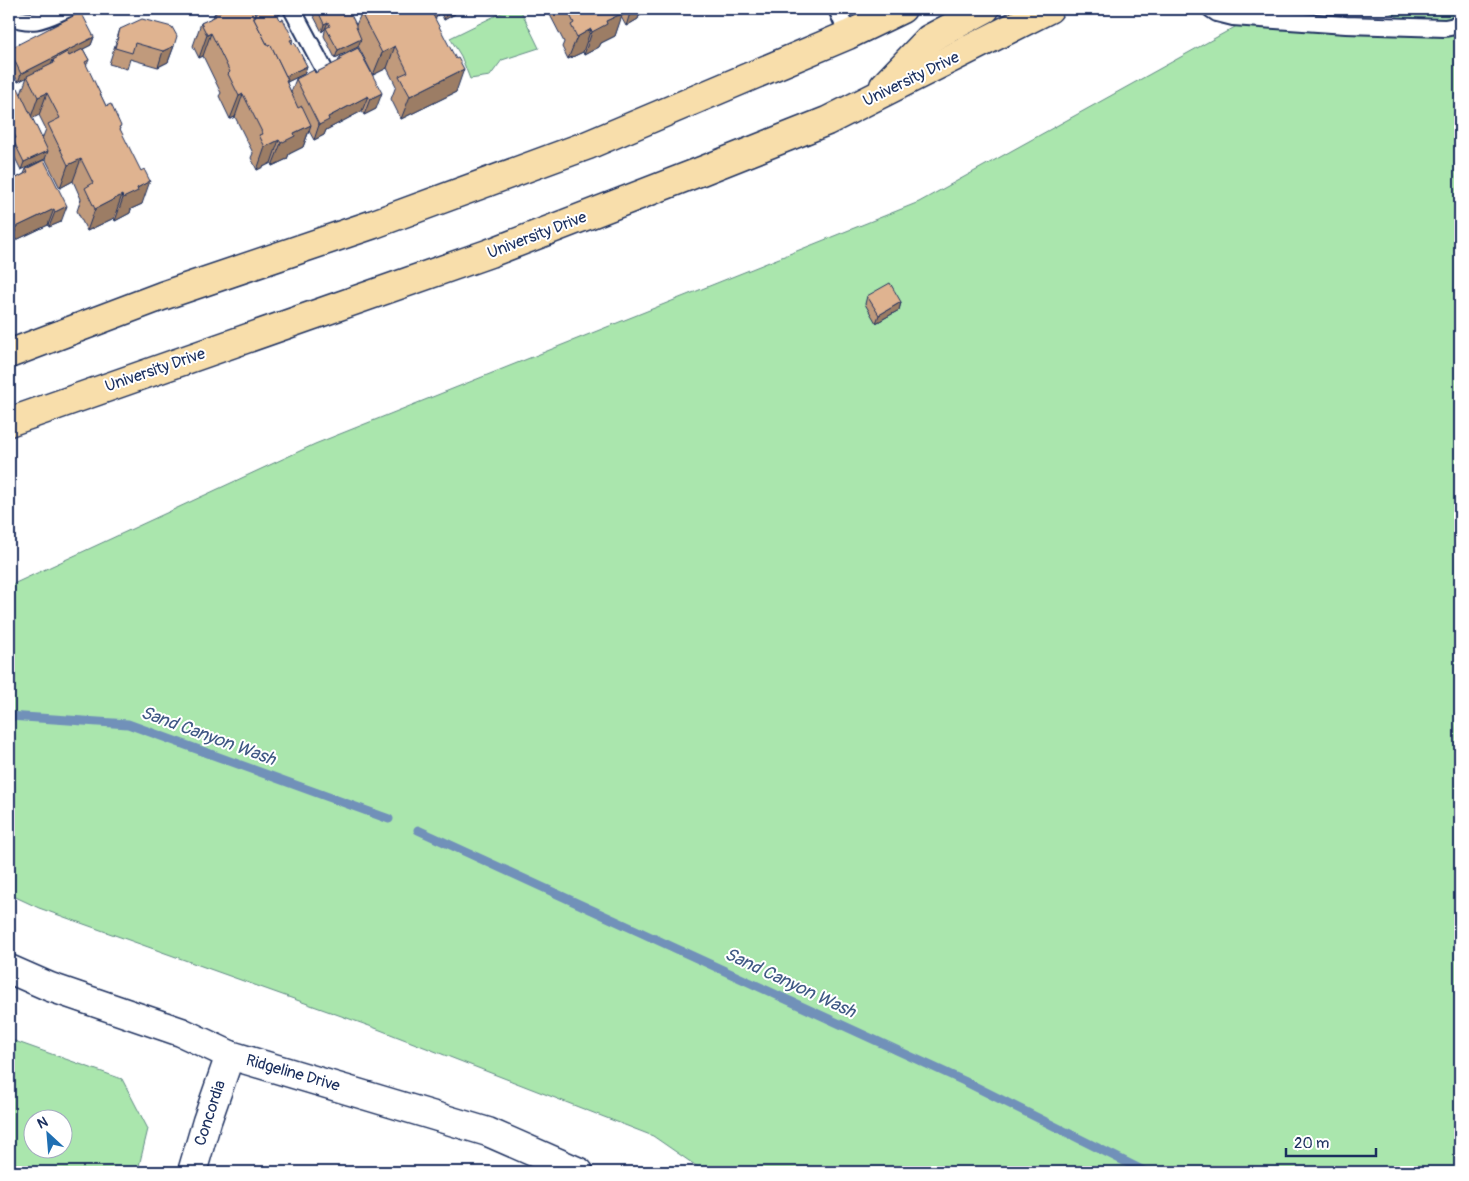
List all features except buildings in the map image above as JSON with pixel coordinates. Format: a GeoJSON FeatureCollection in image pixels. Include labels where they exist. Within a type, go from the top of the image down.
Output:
{"type":"FeatureCollection","features":[{"type":"Feature","properties":{"kind":"main road"},"geometry":{"type":"LineString","coordinates":[[9,354],[162,296],[374,224],[588,145],[848,35],[902,9]]}},
{"type":"Feature","properties":{"kind":"main road"},"geometry":{"type":"LineString","coordinates":[[873,98],[929,39],[985,9]]}},
{"type":"Feature","properties":{"kind":"main road","name":"University Drive"},"geometry":{"type":"LineString","coordinates":[[9,422],[490,253],[700,172],[827,121],[1049,9]]}},
{"type":"Feature","properties":{"kind":"street","name":"Ridgeline Drive"},"geometry":{"type":"LineString","coordinates":[[9,969],[50,987],[181,1032],[230,1055],[488,1132],[579,1172]]}},
{"type":"Feature","properties":{"kind":"street","name":"Concordia"},"geometry":{"type":"LineString","coordinates":[[192,1172],[230,1055]]}},
{"type":"Feature","properties":{"kind":"lane"},"geometry":{"type":"LineString","coordinates":[[9,16],[22,21],[38,21],[67,9]]}},
{"type":"Feature","properties":{"kind":"lane"},"geometry":{"type":"LineString","coordinates":[[292,9],[326,71]]}},
{"type":"Feature","properties":{"kind":"lane"},"geometry":{"type":"LineString","coordinates":[[837,9],[848,35]]}},
{"type":"Feature","properties":{"kind":"lane"},"geometry":{"type":"LineString","coordinates":[[1211,9],[1217,13],[1233,17],[1346,26],[1445,28],[1456,26],[1460,23]]}},
{"type":"Feature","properties":{"kind":"green space"},"geometry":{"type":"Polygon","coordinates":[[[509,9],[520,9],[539,48],[502,60],[490,76],[470,79],[461,56],[450,38],[509,9]]]}},
{"type":"Feature","properties":{"kind":"green space"},"geometry":{"type":"Polygon","coordinates":[[[1384,9],[1460,9],[1460,1172],[705,1172],[653,1136],[375,1028],[39,908],[9,894],[9,586],[315,444],[919,202],[1244,22],[1433,37],[1384,9]]]}},
{"type":"Feature","properties":{"kind":"green space"},"geometry":{"type":"Polygon","coordinates":[[[9,1039],[122,1079],[148,1129],[139,1166],[167,1172],[9,1172],[9,1039]]]}},
{"type":"Feature","properties":{"kind":"waterway","name":"Sand Canyon Wash"},"geometry":{"type":"LineString","coordinates":[[9,716],[128,724],[389,819]]}},
{"type":"Feature","properties":{"kind":"waterway","name":"Sand Canyon Wash"},"geometry":{"type":"LineString","coordinates":[[418,830],[964,1081],[1146,1172]]}}]}
